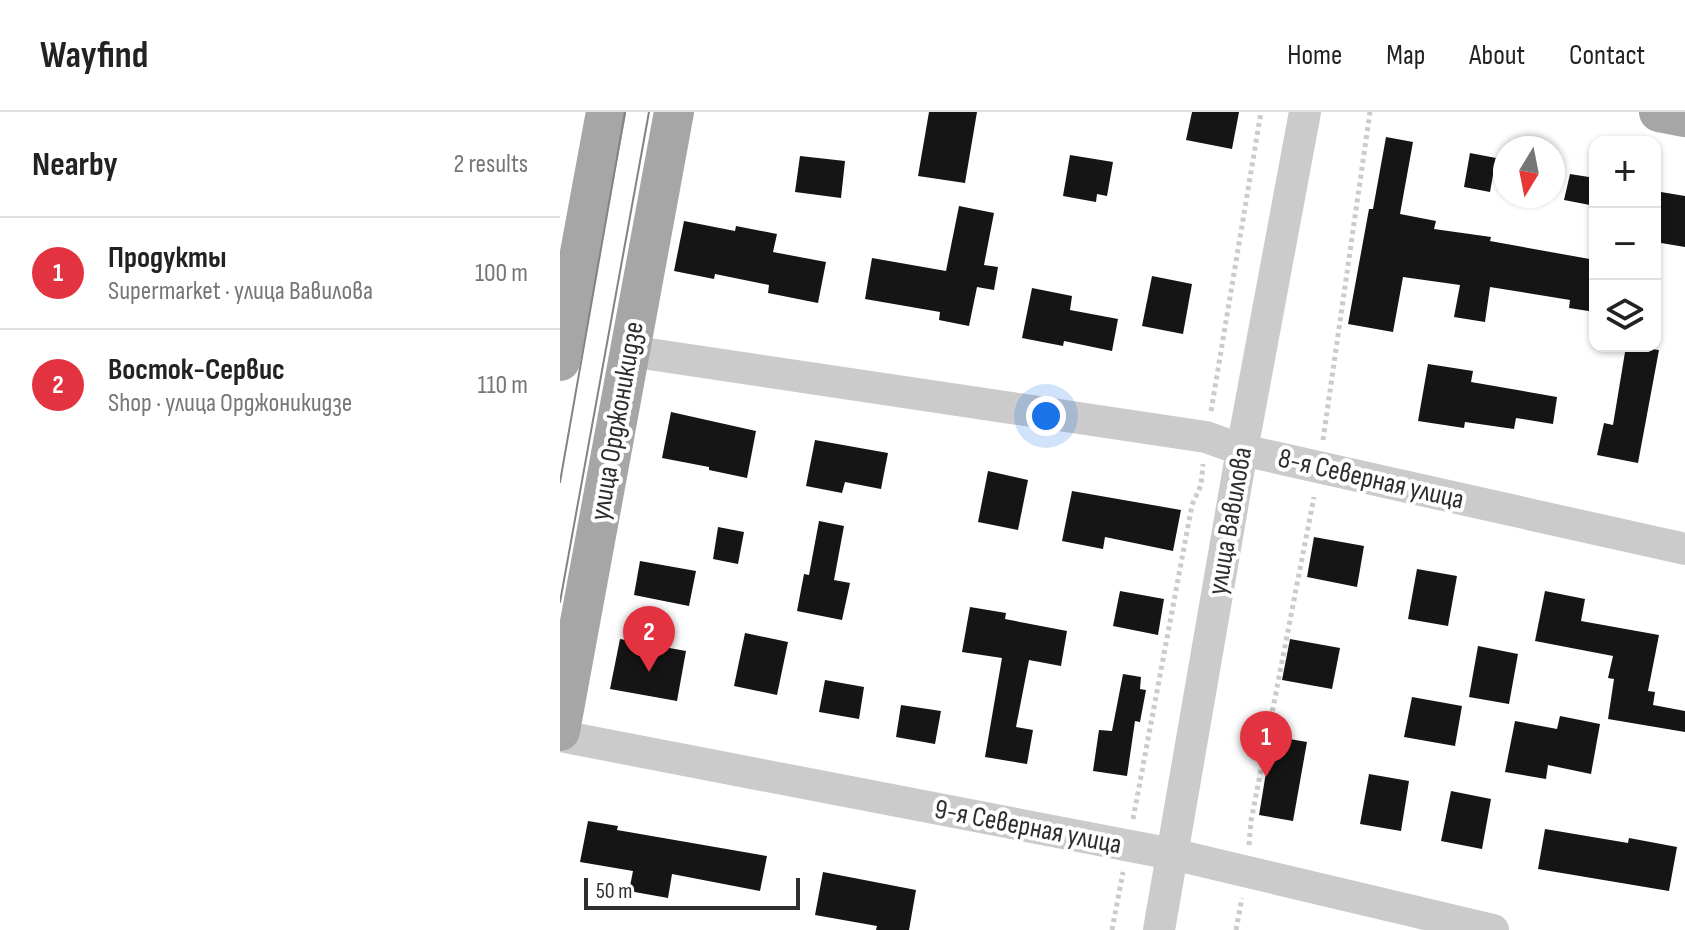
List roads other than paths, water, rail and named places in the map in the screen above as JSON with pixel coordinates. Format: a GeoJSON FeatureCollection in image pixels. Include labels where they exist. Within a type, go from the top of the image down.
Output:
{"type":"FeatureCollection","features":[{"type":"Feature","properties":{"kind":"main road"},"geometry":{"type":"LineString","coordinates":[[562,338],[606,112]]}},
{"type":"Feature","properties":{"kind":"main road","name":"улица Орджоникидзе"},"geometry":{"type":"LineString","coordinates":[[560,733],[674,112]]}},
{"type":"Feature","properties":{"kind":"main road"},"geometry":{"type":"LineString","coordinates":[[1659,112],[1685,117]]}},
{"type":"Feature","properties":{"kind":"street","name":"улица Вавилова"},"geometry":{"type":"LineString","coordinates":[[1159,930],[1242,450],[1305,112]]}},
{"type":"Feature","properties":{"kind":"street","name":"8-я Северная улица"},"geometry":{"type":"LineString","coordinates":[[629,351],[1206,437],[1242,450],[1685,549]]}},
{"type":"Feature","properties":{"kind":"street","name":"9-я Северная улица"},"geometry":{"type":"LineString","coordinates":[[560,733],[1172,854],[1493,930]]}},
{"type":"Feature","properties":{"kind":"tram line"},"geometry":{"type":"LineString","coordinates":[[560,482],[625,112]]}},
{"type":"Feature","properties":{"kind":"tram line"},"geometry":{"type":"LineString","coordinates":[[560,602],[649,112]]}},
{"type":"Feature","properties":{"kind":"place","name":"Восток-Сервис"},"geometry":{"type":"Point","coordinates":[649,672]}},
{"type":"Feature","properties":{"kind":"place","name":"Продукты"},"geometry":{"type":"Point","coordinates":[1266,777]}}]}
